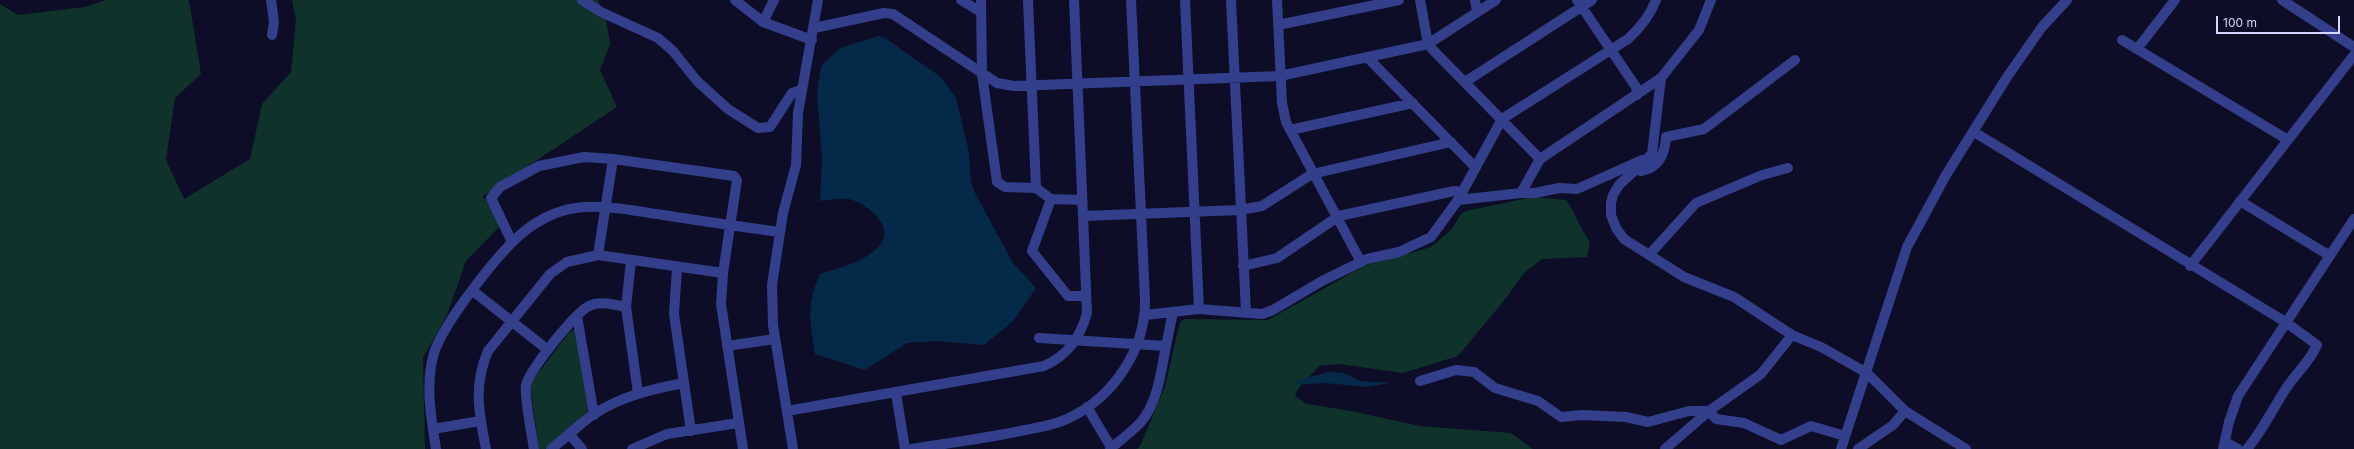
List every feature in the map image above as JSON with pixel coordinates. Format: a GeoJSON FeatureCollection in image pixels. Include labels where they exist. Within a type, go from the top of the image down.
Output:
{"type":"FeatureCollection","features":[{"type":"Feature","properties":{"kind":"street"},"geometry":{"type":"LineString","coordinates":[[271,0],[274,22],[272,35]]}},
{"type":"Feature","properties":{"kind":"street"},"geometry":{"type":"LineString","coordinates":[[582,0],[601,12],[658,38],[674,51],[697,80],[728,109],[758,128],[770,127],[792,93],[801,90]]}},
{"type":"Feature","properties":{"kind":"street"},"geometry":{"type":"LineString","coordinates":[[735,0],[763,22],[812,40]]}},
{"type":"Feature","properties":{"kind":"street"},"geometry":{"type":"LineString","coordinates":[[763,22],[774,0]]}},
{"type":"Feature","properties":{"kind":"street"},"geometry":{"type":"LineString","coordinates":[[793,449],[772,316],[772,285],[783,213],[796,165],[798,113],[801,90],[812,40],[818,0]]}},
{"type":"Feature","properties":{"kind":"street"},"geometry":{"type":"LineString","coordinates":[[961,0],[981,12]]}},
{"type":"Feature","properties":{"kind":"street"},"geometry":{"type":"LineString","coordinates":[[981,0],[982,74],[997,182],[1005,187],[1036,188],[1051,199],[1082,200]]}},
{"type":"Feature","properties":{"kind":"street"},"geometry":{"type":"LineString","coordinates":[[1028,0],[1030,85],[1036,188]]}},
{"type":"Feature","properties":{"kind":"street"},"geometry":{"type":"LineString","coordinates":[[786,411],[1044,366],[1065,354],[1076,340],[1087,313],[1074,0]]}},
{"type":"Feature","properties":{"kind":"street"},"geometry":{"type":"LineString","coordinates":[[912,449],[1048,425],[1069,418],[1087,407],[1110,387],[1123,371],[1138,343],[1145,315],[1131,0]]}},
{"type":"Feature","properties":{"kind":"street"},"geometry":{"type":"LineString","coordinates":[[1185,0],[1193,212],[1199,309]]}},
{"type":"Feature","properties":{"kind":"street"},"geometry":{"type":"LineString","coordinates":[[1231,0],[1246,312]]}},
{"type":"Feature","properties":{"kind":"street"},"geometry":{"type":"LineString","coordinates":[[1277,0],[1282,103],[1290,130],[1312,174],[1361,262]]}},
{"type":"Feature","properties":{"kind":"street"},"geometry":{"type":"LineString","coordinates":[[1278,25],[1366,4],[1399,0]]}},
{"type":"Feature","properties":{"kind":"street"},"geometry":{"type":"LineString","coordinates":[[1420,0],[1428,44],[1540,159]]}},
{"type":"Feature","properties":{"kind":"street"},"geometry":{"type":"LineString","coordinates":[[1475,0],[1477,11]]}},
{"type":"Feature","properties":{"kind":"street"},"geometry":{"type":"LineString","coordinates":[[814,28],[884,14],[893,14],[997,83],[1014,86],[1280,76],[1428,44],[1496,0]]}},
{"type":"Feature","properties":{"kind":"street"},"geometry":{"type":"LineString","coordinates":[[1465,82],[1579,4],[1592,0]]}},
{"type":"Feature","properties":{"kind":"street"},"geometry":{"type":"LineString","coordinates":[[1145,315],[1199,309],[1262,314],[1273,310],[1361,262],[1399,252],[1431,238],[1460,196],[1502,119],[1611,51],[1638,30],[1652,10],[1656,0]]}},
{"type":"Feature","properties":{"kind":"street"},"geometry":{"type":"LineString","coordinates":[[1521,193],[1540,159],[1661,78],[1699,30],[1711,0]]}},
{"type":"Feature","properties":{"kind":"street"},"geometry":{"type":"LineString","coordinates":[[1841,449],[1908,247],[1946,175],[2027,47],[2068,0]]}},
{"type":"Feature","properties":{"kind":"street"},"geometry":{"type":"LineString","coordinates":[[2137,49],[2175,0]]}},
{"type":"Feature","properties":{"kind":"street"},"geometry":{"type":"LineString","coordinates":[[2282,0],[2354,47]]}},
{"type":"Feature","properties":{"kind":"street"},"geometry":{"type":"LineString","coordinates":[[1579,4],[1636,87],[1637,95]]}},
{"type":"Feature","properties":{"kind":"street"},"geometry":{"type":"LineString","coordinates":[[2122,40],[2288,140]]}},
{"type":"Feature","properties":{"kind":"street"},"geometry":{"type":"LineString","coordinates":[[2190,266],[2354,55]]}},
{"type":"Feature","properties":{"kind":"street"},"geometry":{"type":"LineString","coordinates":[[1367,57],[1475,167]]}},
{"type":"Feature","properties":{"kind":"street"},"geometry":{"type":"LineString","coordinates":[[1638,169],[1641,171],[1648,170],[1661,159],[1665,151],[1666,137],[1704,129],[1795,60]]}},
{"type":"Feature","properties":{"kind":"street"},"geometry":{"type":"LineString","coordinates":[[1661,78],[1652,154],[1638,169],[1619,185],[1613,195],[1611,215],[1616,228],[1624,239],[1695,283],[1720,290],[1734,297],[1792,335],[1821,347],[1867,373],[1905,411],[1966,449]]}},
{"type":"Feature","properties":{"kind":"street"},"geometry":{"type":"LineString","coordinates":[[1290,130],[1413,103]]}},
{"type":"Feature","properties":{"kind":"street"},"geometry":{"type":"LineString","coordinates":[[1974,132],[2190,266],[2287,323],[2317,345],[2313,355],[2288,386],[2261,432],[2247,449]]}},
{"type":"Feature","properties":{"kind":"street"},"geometry":{"type":"LineString","coordinates":[[1083,216],[1240,210],[1262,206],[1312,174],[1451,142]]}},
{"type":"Feature","properties":{"kind":"street"},"geometry":{"type":"LineString","coordinates":[[512,242],[491,198],[500,187],[539,166],[584,157],[613,159],[734,176],[737,180],[723,273],[721,304],[742,449]]}},
{"type":"Feature","properties":{"kind":"street"},"geometry":{"type":"LineString","coordinates":[[1243,266],[1277,258],[1336,217],[1454,191],[1460,196],[1535,193],[1559,188],[1577,189],[1647,158]]}},
{"type":"Feature","properties":{"kind":"street"},"geometry":{"type":"LineString","coordinates":[[598,255],[613,159]]}},
{"type":"Feature","properties":{"kind":"street"},"geometry":{"type":"LineString","coordinates":[[1649,255],[1696,203],[1762,175],[1788,168]]}},
{"type":"Feature","properties":{"kind":"street"},"geometry":{"type":"LineString","coordinates":[[1051,199],[1032,251],[1068,296],[1086,296]]}},
{"type":"Feature","properties":{"kind":"street"},"geometry":{"type":"LineString","coordinates":[[2240,201],[2330,256]]}},
{"type":"Feature","properties":{"kind":"street"},"geometry":{"type":"LineString","coordinates":[[436,449],[433,429],[430,375],[434,353],[444,330],[473,291],[512,242],[527,229],[557,213],[574,208],[605,206],[731,226],[780,232]]}},
{"type":"Feature","properties":{"kind":"street"},"geometry":{"type":"LineString","coordinates":[[2238,449],[2224,445],[2229,422],[2238,396],[2354,219]]}},
{"type":"Feature","properties":{"kind":"street"},"geometry":{"type":"LineString","coordinates":[[486,449],[480,421],[477,393],[481,366],[488,351],[550,274],[567,262],[598,255],[677,268],[723,273]]}},
{"type":"Feature","properties":{"kind":"street"},"geometry":{"type":"LineString","coordinates":[[631,261],[626,307],[638,393]]}},
{"type":"Feature","properties":{"kind":"street"},"geometry":{"type":"LineString","coordinates":[[677,268],[674,314],[691,431]]}},
{"type":"Feature","properties":{"kind":"street"},"geometry":{"type":"LineString","coordinates":[[473,291],[548,350]]}},
{"type":"Feature","properties":{"kind":"street"},"geometry":{"type":"LineString","coordinates":[[534,449],[526,386],[531,373],[548,350],[577,316],[589,306],[598,303],[626,307]]}},
{"type":"Feature","properties":{"kind":"street"},"geometry":{"type":"LineString","coordinates":[[1087,407],[1111,448],[1141,422],[1149,410],[1155,395],[1173,312]]}},
{"type":"Feature","properties":{"kind":"street"},"geometry":{"type":"LineString","coordinates":[[577,316],[594,415]]}},
{"type":"Feature","properties":{"kind":"street"},"geometry":{"type":"LineString","coordinates":[[1665,449],[1709,411],[1761,374],[1792,335]]}},
{"type":"Feature","properties":{"kind":"street"},"geometry":{"type":"LineString","coordinates":[[1039,338],[1138,343],[1166,346]]}},
{"type":"Feature","properties":{"kind":"street"},"geometry":{"type":"LineString","coordinates":[[727,346],[775,339]]}},
{"type":"Feature","properties":{"kind":"street"},"geometry":{"type":"LineString","coordinates":[[1420,381],[1456,370],[1474,372],[1495,388],[1538,401],[1561,417],[1582,415],[1626,417],[1648,422],[1689,411],[1709,411]]}},
{"type":"Feature","properties":{"kind":"street"},"geometry":{"type":"LineString","coordinates":[[552,449],[594,415],[638,393],[684,383]]}},
{"type":"Feature","properties":{"kind":"street"},"geometry":{"type":"LineString","coordinates":[[896,393],[905,449]]}},
{"type":"Feature","properties":{"kind":"street"},"geometry":{"type":"LineString","coordinates":[[1709,411],[1716,420],[1744,423],[1781,440],[1812,426],[1845,436]]}},
{"type":"Feature","properties":{"kind":"street"},"geometry":{"type":"LineString","coordinates":[[1858,449],[1893,425],[1905,411]]}},
{"type":"Feature","properties":{"kind":"street"},"geometry":{"type":"LineString","coordinates":[[433,429],[480,421]]}},
{"type":"Feature","properties":{"kind":"street"},"geometry":{"type":"LineString","coordinates":[[632,449],[667,434],[738,423]]}},
{"type":"Feature","properties":{"kind":"street"},"geometry":{"type":"LineString","coordinates":[[570,435],[582,449]]}},
{"type":"Feature","properties":{"kind":"green space"},"geometry":{"type":"Polygon","coordinates":[[[105,0],[189,0],[201,74],[175,98],[166,160],[184,199],[250,159],[262,104],[291,72],[296,20],[292,0],[598,0],[606,19],[610,44],[600,70],[617,107],[483,196],[502,224],[466,261],[447,315],[423,358],[425,449],[0,449],[0,4],[18,15],[85,7],[105,0]]]}},
{"type":"Feature","properties":{"kind":"green space"},"geometry":{"type":"Polygon","coordinates":[[[1533,197],[1566,200],[1590,242],[1587,257],[1542,259],[1523,274],[1507,297],[1458,356],[1403,373],[1339,364],[1319,366],[1298,389],[1295,396],[1307,404],[1351,411],[1420,426],[1511,433],[1533,449],[1137,449],[1141,444],[1165,386],[1180,322],[1185,319],[1268,320],[1364,266],[1431,247],[1452,229],[1461,214],[1466,211],[1533,197]]]}},
{"type":"Feature","properties":{"kind":"green space"},"geometry":{"type":"Polygon","coordinates":[[[575,330],[588,409],[586,415],[545,449],[539,449],[530,384],[570,331],[575,330]]]}},
{"type":"Feature","properties":{"kind":"water"},"geometry":{"type":"Polygon","coordinates":[[[878,36],[885,38],[941,77],[956,98],[969,152],[971,182],[975,193],[1013,263],[1036,288],[1013,321],[984,345],[937,341],[907,343],[865,370],[815,354],[810,314],[813,295],[820,274],[851,264],[867,256],[879,246],[884,239],[882,224],[877,216],[863,205],[848,199],[820,201],[822,158],[817,94],[821,66],[840,48],[878,36]]]}},
{"type":"Feature","properties":{"kind":"water"},"geometry":{"type":"Polygon","coordinates":[[[1328,372],[1344,373],[1360,381],[1390,383],[1367,387],[1325,383],[1293,385],[1299,380],[1328,372]]]}}]}
